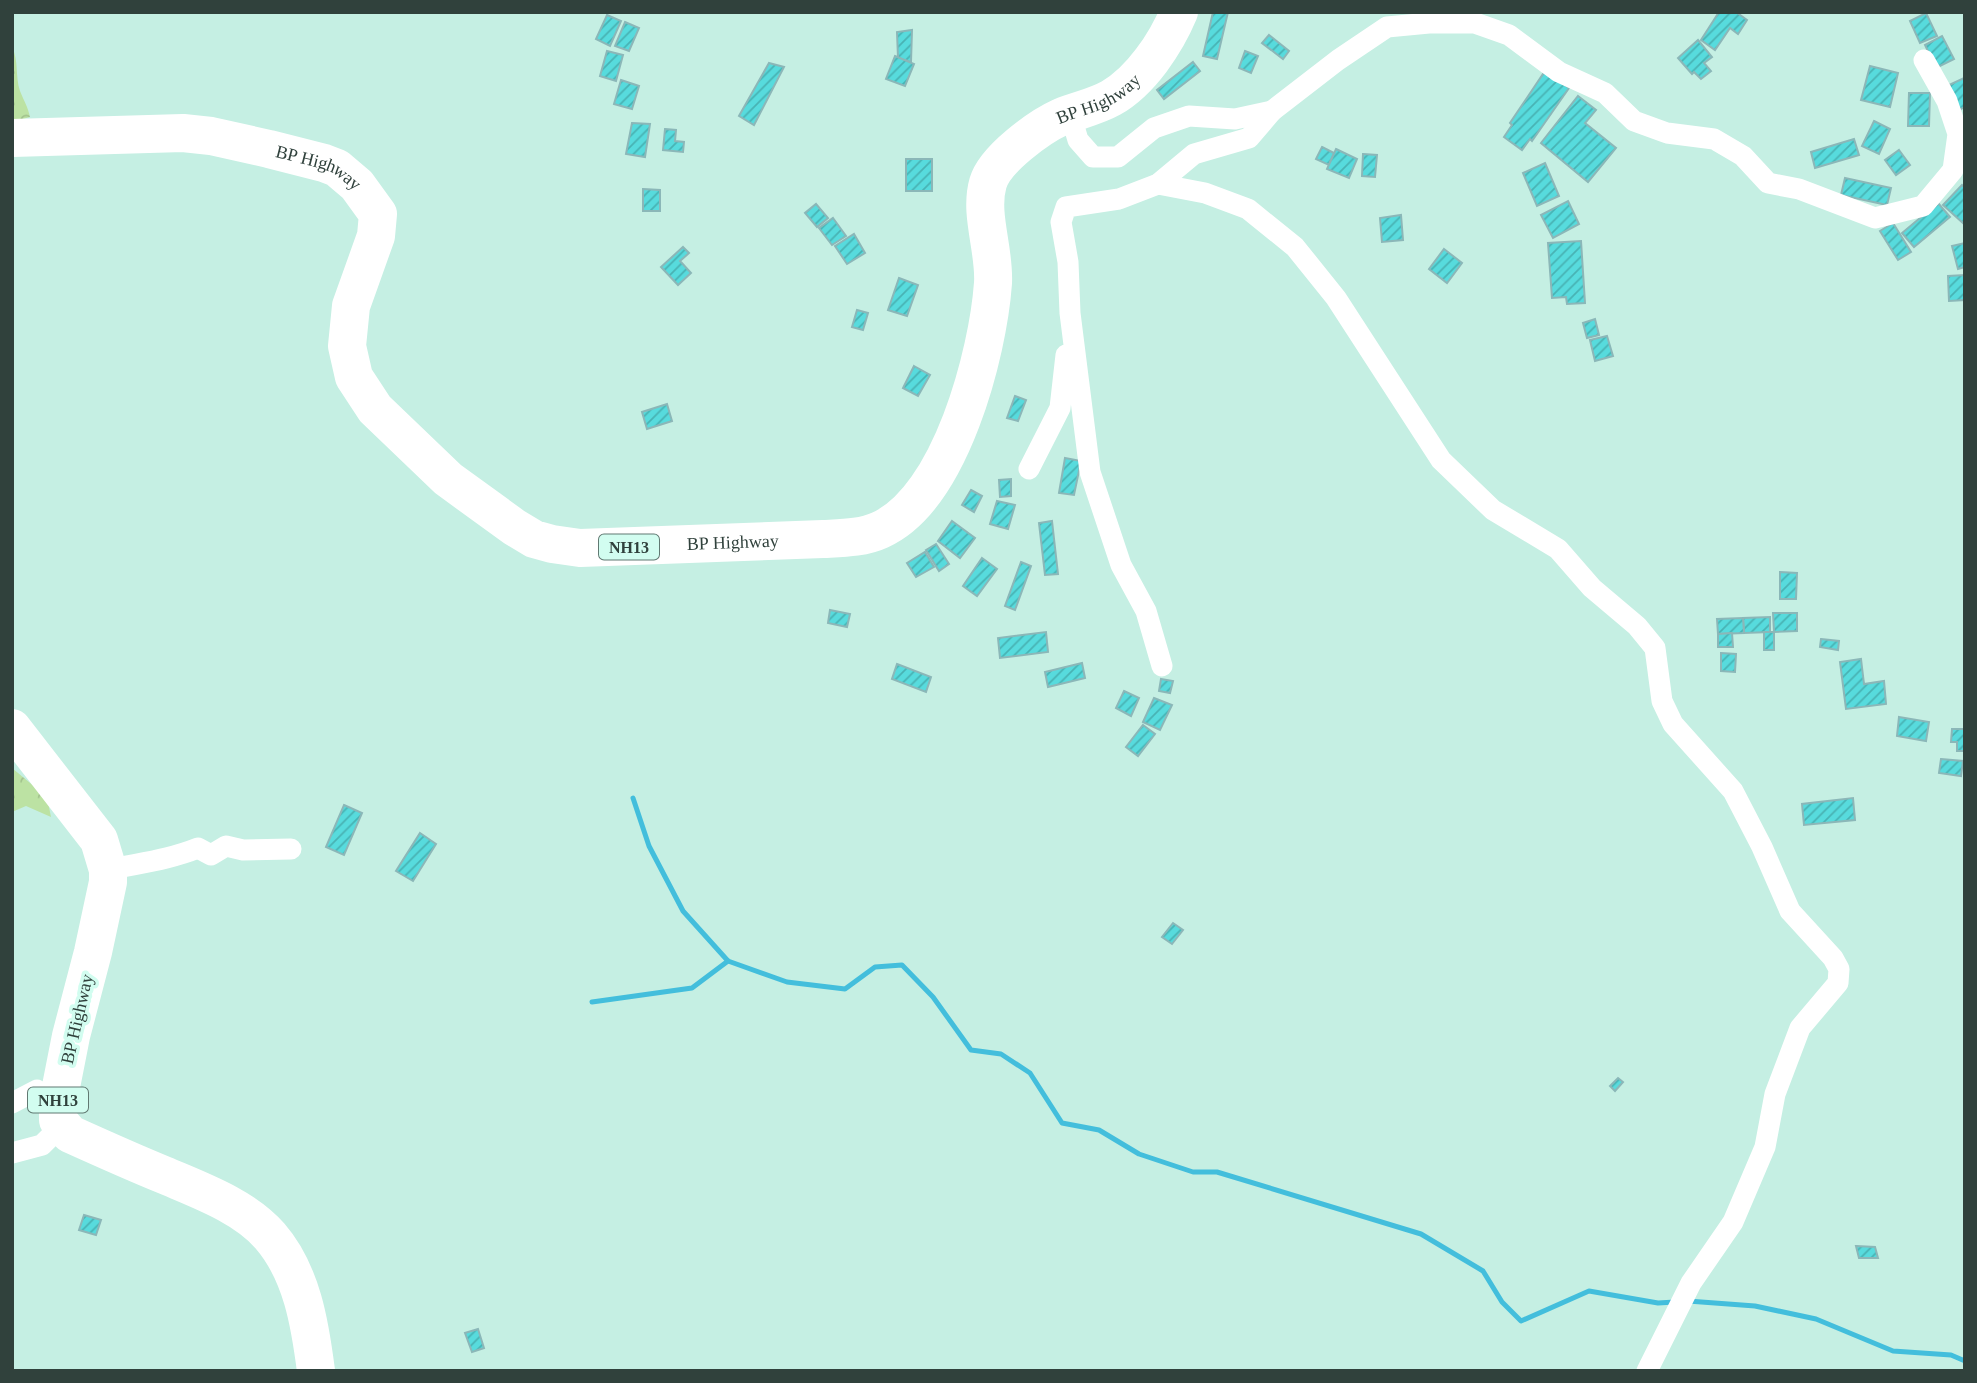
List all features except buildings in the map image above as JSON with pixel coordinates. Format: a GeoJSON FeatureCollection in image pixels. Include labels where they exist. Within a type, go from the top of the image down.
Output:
{"type":"FeatureCollection","features":[{"type":"Feature","properties":{"kind":"highway","name":"BP Highway"},"geometry":{"type":"LineString","coordinates":[[12,138],[183,133],[211,136],[269,149],[337,168],[358,185],[378,214],[376,236],[351,306],[347,346],[354,377],[375,409],[448,479],[534,539],[580,548],[612,548],[859,536],[879,531],[894,523],[930,483],[957,434],[974,389],[986,334],[993,282],[993,253],[986,202],[988,182],[1000,162],[1044,127],[1070,113],[1113,97],[1135,79],[1160,46],[1179,12]]}},
{"type":"Feature","properties":{"kind":"highway","name":"BP Highway"},"geometry":{"type":"LineString","coordinates":[[12,728],[99,840],[108,870],[108,883],[71,1036],[60,1114]]}},
{"type":"Feature","properties":{"kind":"highway","name":"NH13"},"geometry":{"type":"LineString","coordinates":[[60,1114],[70,1134],[209,1194],[244,1215],[270,1236],[295,1275],[310,1326],[316,1371]]}},
{"type":"Feature","properties":{"kind":"street"},"geometry":{"type":"LineString","coordinates":[[1162,666],[1146,611],[1121,565],[1090,471],[1070,313],[1068,262],[1061,222],[1066,207],[1119,199],[1158,184],[1195,154],[1249,138],[1272,111],[1338,60],[1387,27],[1475,23],[1509,35],[1559,72],[1605,93],[1634,121],[1667,133],[1714,139],[1743,156],[1768,183],[1800,189],[1875,219],[1923,206],[1953,170],[1958,134],[1947,101],[1924,60]]}},
{"type":"Feature","properties":{"kind":"street"},"geometry":{"type":"LineString","coordinates":[[1070,113],[1077,140],[1093,157],[1118,157],[1154,128],[1189,116],[1235,118],[1272,111]]}},
{"type":"Feature","properties":{"kind":"street"},"geometry":{"type":"LineString","coordinates":[[1158,184],[1205,193],[1248,209],[1295,247],[1336,298],[1441,460],[1493,510],[1558,549],[1592,587],[1637,626],[1655,648],[1662,701],[1673,724],[1733,791],[1762,847],[1790,911],[1833,958],[1839,970],[1838,983],[1800,1028],[1775,1094],[1765,1147],[1734,1222],[1691,1283],[1647,1371]]}},
{"type":"Feature","properties":{"kind":"street"},"geometry":{"type":"LineString","coordinates":[[1029,468],[1060,408],[1066,365],[1065,301],[1068,262]]}},
{"type":"Feature","properties":{"kind":"street"},"geometry":{"type":"LineString","coordinates":[[108,870],[137,863],[156,862],[198,848],[211,855],[226,846],[243,850],[291,849]]}},
{"type":"Feature","properties":{"kind":"street"},"geometry":{"type":"LineString","coordinates":[[12,1102],[37,1090],[60,1114],[42,1145],[12,1153]]}},
{"type":"Feature","properties":{"kind":"green space"},"geometry":{"type":"Polygon","coordinates":[[[12,47],[20,91],[30,117],[12,122],[12,47]]]}},
{"type":"Feature","properties":{"kind":"green space"},"geometry":{"type":"Polygon","coordinates":[[[12,768],[47,797],[51,817],[26,806],[12,812],[12,768]]]}},
{"type":"Feature","properties":{"kind":"waterway"},"geometry":{"type":"LineString","coordinates":[[633,798],[649,846],[683,911],[728,961],[787,982],[845,989],[875,967],[902,965],[933,997],[971,1050],[1001,1054],[1030,1073],[1062,1123],[1099,1130],[1139,1154],[1193,1172],[1217,1172],[1421,1234],[1483,1271],[1502,1302],[1521,1321],[1589,1291],[1658,1303],[1675,1302]]}},
{"type":"Feature","properties":{"kind":"waterway"},"geometry":{"type":"LineString","coordinates":[[592,1002],[692,988],[728,961]]}},
{"type":"Feature","properties":{"kind":"waterway"},"geometry":{"type":"LineString","coordinates":[[1688,1301],[1755,1306],[1816,1319],[1893,1351],[1951,1355],[1965,1361]]}}]}
